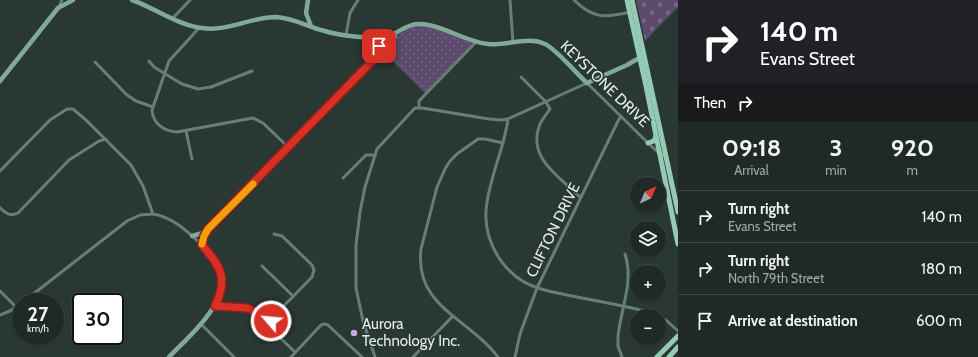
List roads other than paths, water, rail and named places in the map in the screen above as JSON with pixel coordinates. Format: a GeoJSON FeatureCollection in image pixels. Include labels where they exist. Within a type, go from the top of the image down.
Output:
{"type":"FeatureCollection","features":[{"type":"Feature","properties":{"kind":"main road"},"geometry":{"type":"LineString","coordinates":[[627,0],[642,56],[678,212]]}},
{"type":"Feature","properties":{"kind":"main road"},"geometry":{"type":"LineString","coordinates":[[632,0],[656,136],[678,244]]}},
{"type":"Feature","properties":{"kind":"main road"},"geometry":{"type":"LineString","coordinates":[[648,143],[653,141],[656,136]]}},
{"type":"Feature","properties":{"kind":"main road"},"geometry":{"type":"LineString","coordinates":[[657,357],[678,336]]}},
{"type":"Feature","properties":{"kind":"main road"},"geometry":{"type":"LineString","coordinates":[[668,357],[678,347]]}},
{"type":"Feature","properties":{"kind":"street"},"geometry":{"type":"LineString","coordinates":[[0,81],[58,8],[62,0]]}},
{"type":"Feature","properties":{"kind":"street"},"geometry":{"type":"LineString","coordinates":[[58,8],[73,0]]}},
{"type":"Feature","properties":{"kind":"street","name":"KEYSTONE DRIVE"},"geometry":{"type":"LineString","coordinates":[[132,0],[188,25],[199,28],[220,28],[269,18],[282,18],[295,20],[328,32],[374,38],[386,38],[411,25],[423,24],[436,27],[476,42],[494,44],[537,42],[547,45],[648,143],[666,156]]}},
{"type":"Feature","properties":{"kind":"street"},"geometry":{"type":"LineString","coordinates":[[173,18],[190,0]]}},
{"type":"Feature","properties":{"kind":"street"},"geometry":{"type":"LineString","coordinates":[[308,0],[306,11],[307,18],[311,26]]}},
{"type":"Feature","properties":{"kind":"street"},"geometry":{"type":"LineString","coordinates":[[346,35],[351,11],[358,0]]}},
{"type":"Feature","properties":{"kind":"street"},"geometry":{"type":"LineString","coordinates":[[510,0],[513,43]]}},
{"type":"Feature","properties":{"kind":"street"},"geometry":{"type":"LineString","coordinates":[[574,0],[588,12],[598,16],[610,16],[630,12]]}},
{"type":"Feature","properties":{"kind":"street"},"geometry":{"type":"LineString","coordinates":[[295,20],[300,18],[306,11]]}},
{"type":"Feature","properties":{"kind":"street"},"geometry":{"type":"LineString","coordinates":[[199,28],[171,58],[164,73],[153,107],[154,118],[162,127],[174,132],[253,118],[263,123],[288,147]]}},
{"type":"Feature","properties":{"kind":"street"},"geometry":{"type":"LineString","coordinates":[[192,236],[203,233],[208,229],[398,33]]}},
{"type":"Feature","properties":{"kind":"street"},"geometry":{"type":"LineString","coordinates":[[374,38],[379,46],[379,54]]}},
{"type":"Feature","properties":{"kind":"street"},"geometry":{"type":"LineString","coordinates":[[419,108],[419,101],[476,42]]}},
{"type":"Feature","properties":{"kind":"street"},"geometry":{"type":"LineString","coordinates":[[375,357],[365,331],[357,297],[356,260],[361,205],[365,187],[380,144],[416,108],[489,119],[508,119],[642,56]]}},
{"type":"Feature","properties":{"kind":"street"},"geometry":{"type":"LineString","coordinates":[[149,61],[154,67],[186,86],[201,89],[211,87],[252,71]]}},
{"type":"Feature","properties":{"kind":"street"},"geometry":{"type":"LineString","coordinates":[[95,62],[127,96],[153,107]]}},
{"type":"Feature","properties":{"kind":"street"},"geometry":{"type":"LineString","coordinates":[[521,77],[546,102],[550,109],[541,122],[538,131],[537,142],[539,153],[547,166],[580,197]]}},
{"type":"Feature","properties":{"kind":"street"},"geometry":{"type":"LineString","coordinates":[[0,171],[50,120],[67,109],[75,110],[106,139],[136,171],[154,214]]}},
{"type":"Feature","properties":{"kind":"street","name":"CLIFTON DRIVE"},"geometry":{"type":"LineString","coordinates":[[515,357],[520,334],[537,288],[580,197],[621,116]]}},
{"type":"Feature","properties":{"kind":"street"},"geometry":{"type":"LineString","coordinates":[[508,119],[487,204],[486,219],[488,233],[494,251],[504,266],[519,279],[537,288],[637,309]]}},
{"type":"Feature","properties":{"kind":"street"},"geometry":{"type":"LineString","coordinates":[[186,131],[192,159]]}},
{"type":"Feature","properties":{"kind":"street"},"geometry":{"type":"LineString","coordinates":[[0,208],[6,214],[16,214],[69,160],[99,141],[106,139]]}},
{"type":"Feature","properties":{"kind":"street"},"geometry":{"type":"LineString","coordinates":[[498,357],[484,340],[439,305],[432,296],[425,284],[421,271],[420,248],[432,204],[445,169],[457,154],[478,139],[503,143]]}},
{"type":"Feature","properties":{"kind":"street"},"geometry":{"type":"LineString","coordinates":[[344,178],[366,155],[375,155]]}},
{"type":"Feature","properties":{"kind":"street"},"geometry":{"type":"LineString","coordinates":[[35,293],[127,221],[140,215],[154,214],[166,217],[202,245],[217,263],[221,273],[220,290],[215,306],[201,324],[169,357]]}},
{"type":"Feature","properties":{"kind":"street"},"geometry":{"type":"LineString","coordinates":[[202,245],[204,236],[208,229]]}},
{"type":"Feature","properties":{"kind":"street"},"geometry":{"type":"LineString","coordinates":[[274,234],[282,236],[312,265],[314,270],[312,277],[272,318],[270,324],[272,330],[295,352]]}},
{"type":"Feature","properties":{"kind":"street"},"geometry":{"type":"LineString","coordinates":[[622,357],[618,346],[618,336],[628,279],[628,265],[625,254]]}},
{"type":"Feature","properties":{"kind":"street"},"geometry":{"type":"LineString","coordinates":[[262,266],[293,296]]}},
{"type":"Feature","properties":{"kind":"street"},"geometry":{"type":"LineString","coordinates":[[0,291],[12,303]]}},
{"type":"Feature","properties":{"kind":"street"},"geometry":{"type":"LineString","coordinates":[[215,306],[247,308],[261,317],[271,321]]}},
{"type":"Feature","properties":{"kind":"street"},"geometry":{"type":"LineString","coordinates":[[0,315],[12,309]]}},
{"type":"Feature","properties":{"kind":"street"},"geometry":{"type":"LineString","coordinates":[[413,357],[453,316]]}},
{"type":"Feature","properties":{"kind":"street"},"geometry":{"type":"LineString","coordinates":[[666,321],[678,331]]}},
{"type":"Feature","properties":{"kind":"street"},"geometry":{"type":"LineString","coordinates":[[201,324],[234,357]]}},
{"type":"Feature","properties":{"kind":"street"},"geometry":{"type":"LineString","coordinates":[[291,357],[324,324],[328,325],[362,357]]}},
{"type":"Feature","properties":{"kind":"place","name":"Aurora Technology Inc."},"geometry":{"type":"Point","coordinates":[354,333]}}]}
